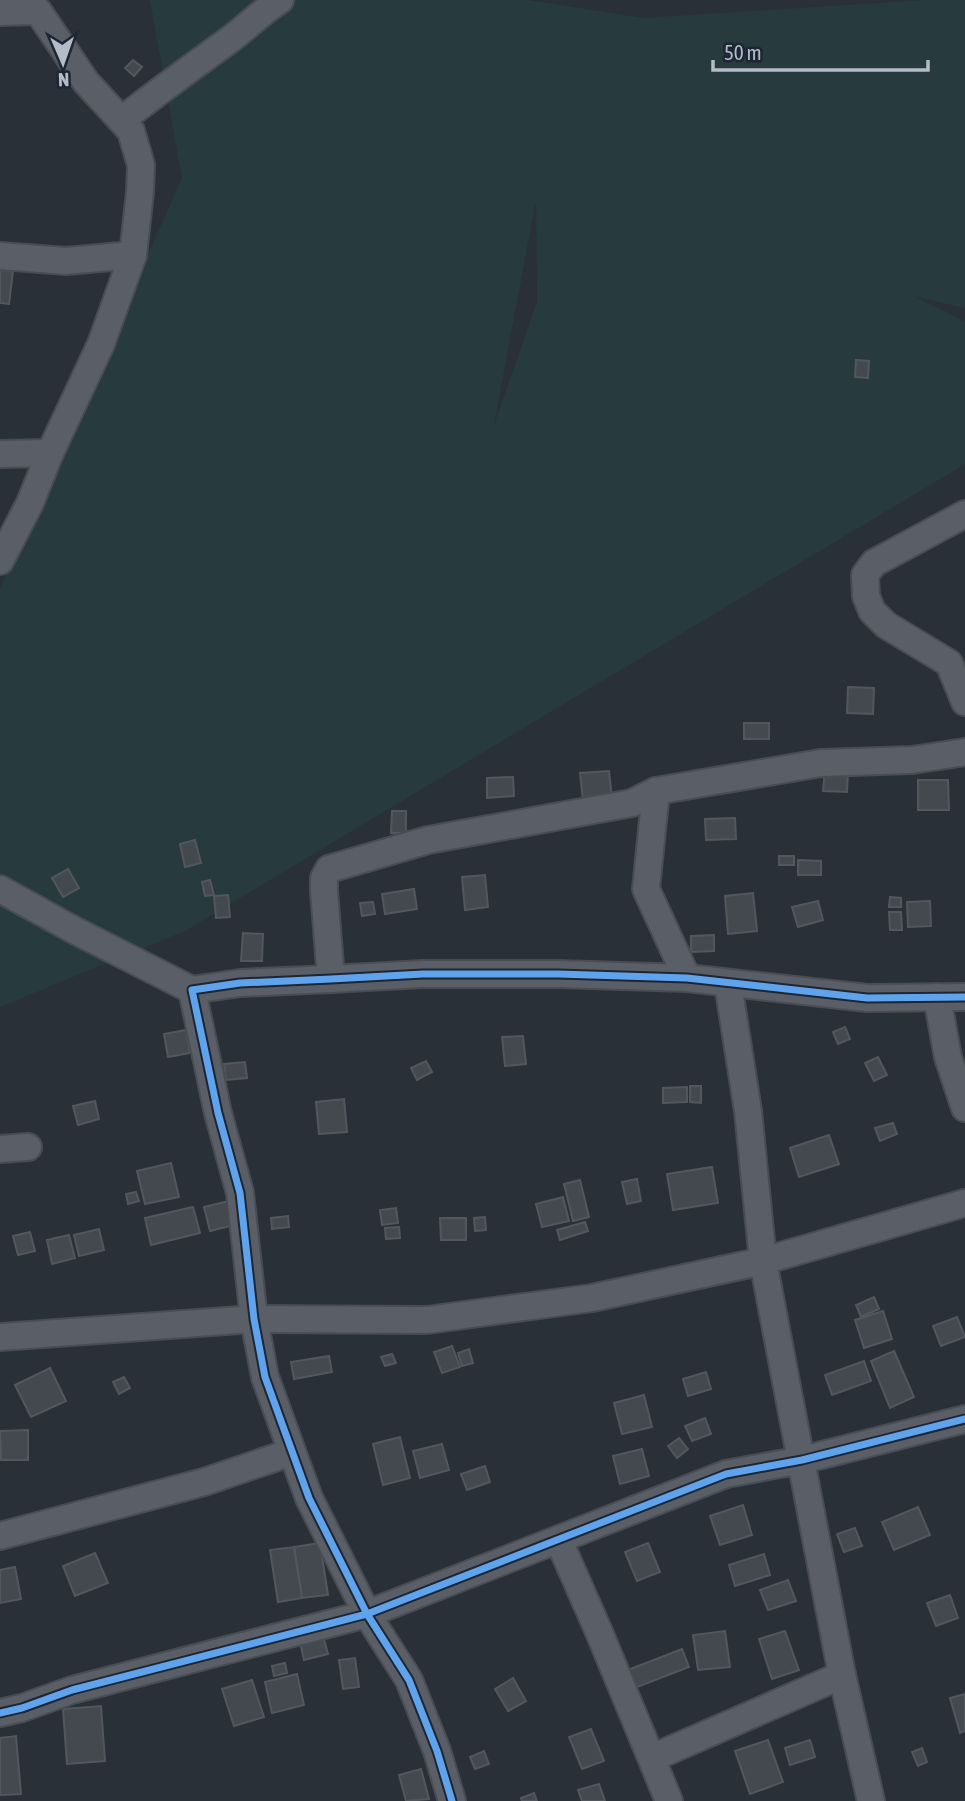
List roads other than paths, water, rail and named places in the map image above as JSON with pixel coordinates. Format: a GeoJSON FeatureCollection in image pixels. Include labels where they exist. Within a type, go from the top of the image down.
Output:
{"type":"FeatureCollection","features":[{"type":"Feature","properties":{"kind":"street"},"geometry":{"type":"LineString","coordinates":[[121,120],[188,68],[231,40],[261,12],[280,0]]}},
{"type":"Feature","properties":{"kind":"street"},"geometry":{"type":"LineString","coordinates":[[0,12],[37,6],[86,82],[131,131],[141,165],[133,255],[101,344],[50,453],[30,503],[0,561]]}},
{"type":"Feature","properties":{"kind":"street"},"geometry":{"type":"LineString","coordinates":[[0,256],[66,261],[133,255]]}},
{"type":"Feature","properties":{"kind":"street"},"geometry":{"type":"LineString","coordinates":[[0,454],[50,453]]}},
{"type":"Feature","properties":{"kind":"street"},"geometry":{"type":"LineString","coordinates":[[965,514],[874,564],[865,575],[866,596],[872,611],[886,625],[949,663],[962,689],[965,702]]}},
{"type":"Feature","properties":{"kind":"street"},"geometry":{"type":"LineString","coordinates":[[331,979],[324,891],[324,878],[329,870],[428,840],[632,803],[656,791],[821,763],[912,760],[965,752]]}},
{"type":"Feature","properties":{"kind":"street"},"geometry":{"type":"LineString","coordinates":[[656,791],[646,889],[687,978]]}},
{"type":"Feature","properties":{"kind":"street"},"geometry":{"type":"LineString","coordinates":[[0,889],[192,990],[240,983],[423,974],[558,974],[687,978],[867,998],[965,997]]}},
{"type":"Feature","properties":{"kind":"street"},"geometry":{"type":"LineString","coordinates":[[728,984],[748,1111],[763,1262],[842,1675],[871,1801]]}},
{"type":"Feature","properties":{"kind":"street"},"geometry":{"type":"LineString","coordinates":[[192,990],[218,1113],[240,1194],[254,1319],[265,1377],[309,1498],[367,1614],[409,1680],[437,1751],[452,1801]]}},
{"type":"Feature","properties":{"kind":"street"},"geometry":{"type":"LineString","coordinates":[[937,997],[948,1057],[965,1108]]}},
{"type":"Feature","properties":{"kind":"street"},"geometry":{"type":"LineString","coordinates":[[0,1149],[28,1147]]}},
{"type":"Feature","properties":{"kind":"street"},"geometry":{"type":"LineString","coordinates":[[0,1337],[254,1319],[427,1320],[592,1298],[763,1262],[965,1203]]}},
{"type":"Feature","properties":{"kind":"street"},"geometry":{"type":"LineString","coordinates":[[0,1713],[72,1690],[367,1614],[726,1475],[802,1460],[965,1419]]}},
{"type":"Feature","properties":{"kind":"street"},"geometry":{"type":"LineString","coordinates":[[0,1536],[204,1482],[292,1452]]}},
{"type":"Feature","properties":{"kind":"street"},"geometry":{"type":"LineString","coordinates":[[559,1541],[669,1801]]}},
{"type":"Feature","properties":{"kind":"street"},"geometry":{"type":"LineString","coordinates":[[652,1758],[842,1675]]}}]}
